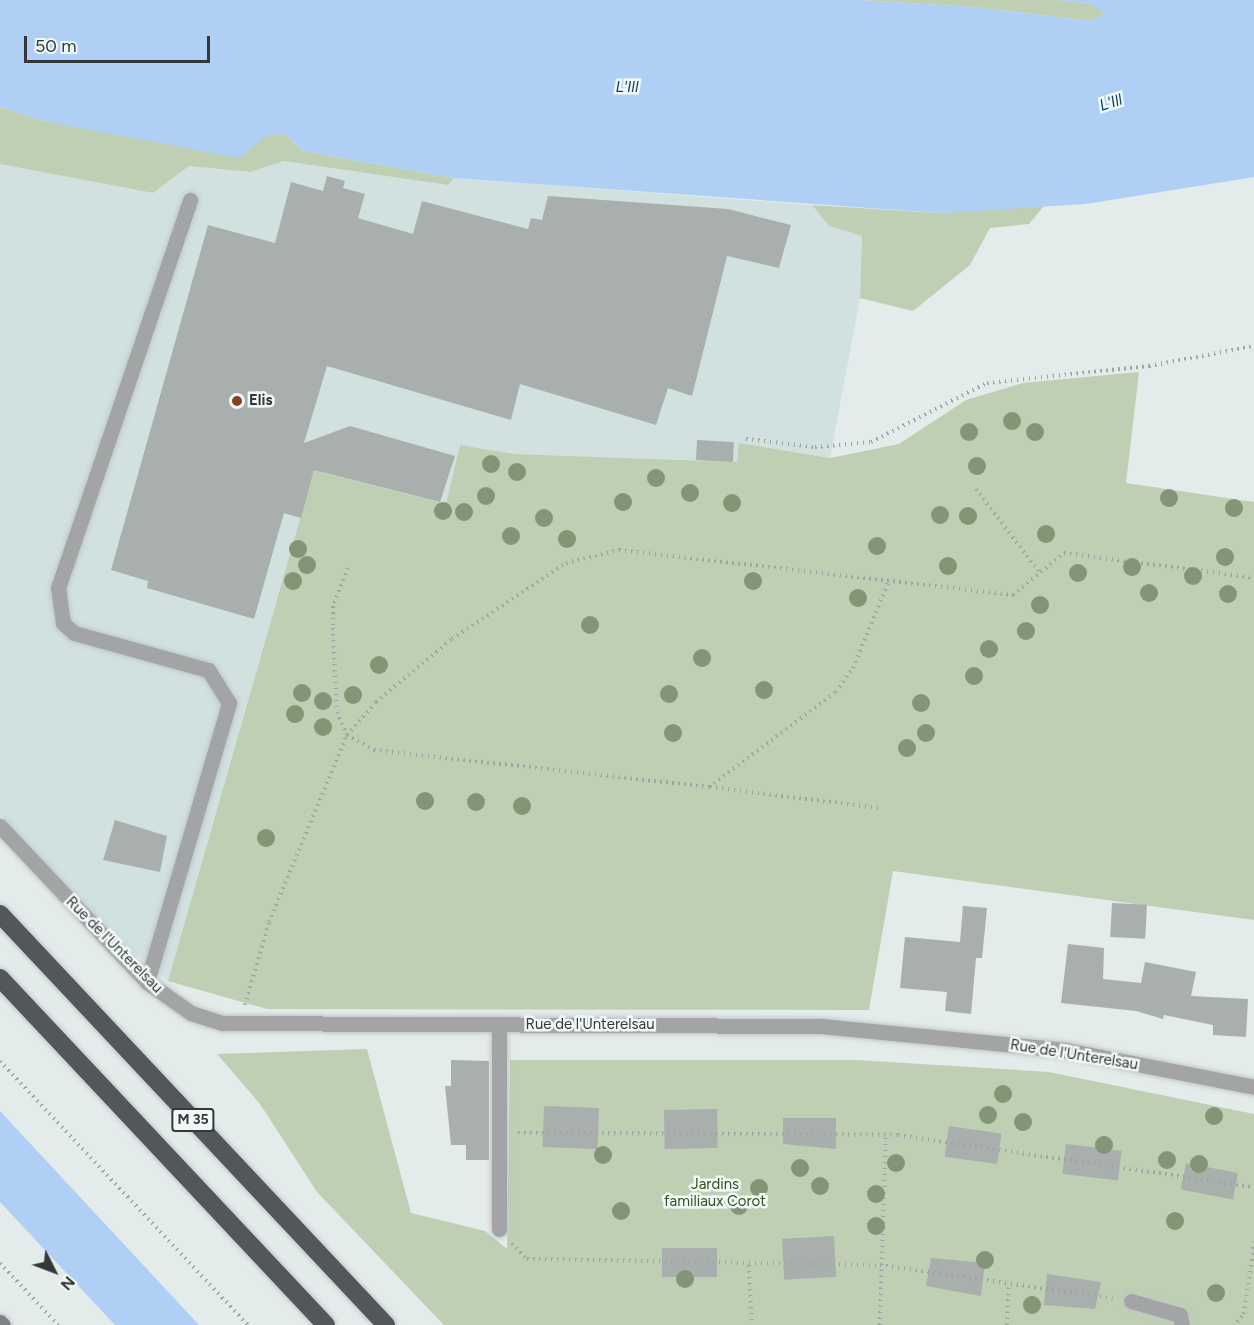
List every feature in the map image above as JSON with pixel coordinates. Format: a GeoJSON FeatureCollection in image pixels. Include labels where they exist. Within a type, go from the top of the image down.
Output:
{"type":"FeatureCollection","features":[{"type":"Feature","properties":{"kind":"highway","name":"M 35"},"geometry":{"type":"LineString","coordinates":[[0,914],[386,1325]]}},
{"type":"Feature","properties":{"kind":"highway","name":"M 35"},"geometry":{"type":"LineString","coordinates":[[0,978],[326,1325]]}},
{"type":"Feature","properties":{"kind":"street"},"geometry":{"type":"LineString","coordinates":[[147,982],[229,703],[208,670],[74,633],[63,623],[58,588],[190,200]]}},
{"type":"Feature","properties":{"kind":"street","name":"Rue de l'Unterelsau"},"geometry":{"type":"LineString","coordinates":[[0,826],[147,982],[191,1013],[237,1025],[821,1026],[1066,1050],[1254,1087]]}},
{"type":"Feature","properties":{"kind":"street"},"geometry":{"type":"LineString","coordinates":[[499,1025],[499,1229]]}},
{"type":"Feature","properties":{"kind":"street"},"geometry":{"type":"LineString","coordinates":[[1131,1301],[1180,1315],[1182,1325]]}},
{"type":"Feature","properties":{"kind":"path"},"geometry":{"type":"LineString","coordinates":[[746,439],[815,447],[871,442],[987,383],[1149,366],[1254,346]]}},
{"type":"Feature","properties":{"kind":"path"},"geometry":{"type":"LineString","coordinates":[[976,489],[1040,573]]}},
{"type":"Feature","properties":{"kind":"path"},"geometry":{"type":"LineString","coordinates":[[237,1025],[269,922],[347,735],[376,702],[452,639],[566,563],[619,550],[888,583],[1013,595],[1064,553],[1250,577]]}},
{"type":"Feature","properties":{"kind":"path"},"geometry":{"type":"LineString","coordinates":[[348,568],[333,606],[337,712],[347,735],[374,750],[879,808]]}},
{"type":"Feature","properties":{"kind":"path"},"geometry":{"type":"LineString","coordinates":[[709,787],[836,692],[853,668],[888,583]]}},
{"type":"Feature","properties":{"kind":"path"},"geometry":{"type":"LineString","coordinates":[[0,1061],[248,1325]]}},
{"type":"Feature","properties":{"kind":"path"},"geometry":{"type":"LineString","coordinates":[[499,1133],[886,1136],[1254,1187]]}},
{"type":"Feature","properties":{"kind":"path"},"geometry":{"type":"LineString","coordinates":[[880,1325],[880,1265],[886,1136]]}},
{"type":"Feature","properties":{"kind":"path"},"geometry":{"type":"LineString","coordinates":[[499,1229],[527,1259],[880,1265],[1131,1301]]}},
{"type":"Feature","properties":{"kind":"path"},"geometry":{"type":"LineString","coordinates":[[1237,1322],[1244,1314],[1254,1242]]}},
{"type":"Feature","properties":{"kind":"path"},"geometry":{"type":"LineString","coordinates":[[0,1263],[58,1325]]}},
{"type":"Feature","properties":{"kind":"path"},"geometry":{"type":"LineString","coordinates":[[749,1264],[752,1325]]}},
{"type":"Feature","properties":{"kind":"path"},"geometry":{"type":"LineString","coordinates":[[1007,1325],[1009,1283]]}},
{"type":"Feature","properties":{"kind":"shaded area"},"geometry":{"type":"Polygon","coordinates":[[[284,161],[448,185],[454,178],[812,205],[829,226],[862,236],[860,298],[830,458],[740,443],[738,462],[515,454],[460,445],[446,504],[314,470],[168,981],[110,932],[0,814],[0,164],[153,193],[189,166],[251,172],[284,161]]]}},
{"type":"Feature","properties":{"kind":"green space"},"geometry":{"type":"Polygon","coordinates":[[[859,0],[1058,0],[1091,4],[1106,13],[1091,21],[973,7],[859,0]]]}},
{"type":"Feature","properties":{"kind":"green space"},"geometry":{"type":"Polygon","coordinates":[[[0,107],[43,121],[266,136],[284,133],[303,151],[454,178],[448,185],[284,161],[251,172],[189,166],[153,193],[0,164],[0,107]]]}},
{"type":"Feature","properties":{"kind":"green space"},"geometry":{"type":"Polygon","coordinates":[[[812,205],[939,213],[1044,206],[1029,224],[990,228],[970,265],[913,311],[860,298],[862,236],[829,226],[812,205]]]}},
{"type":"Feature","properties":{"kind":"green space"},"geometry":{"type":"Polygon","coordinates":[[[1139,372],[1126,483],[1254,502],[1254,920],[893,871],[869,1010],[267,1009],[168,981],[314,470],[446,504],[460,445],[515,454],[737,462],[739,443],[830,458],[899,444],[966,400],[1023,383],[1139,372]]]}},
{"type":"Feature","properties":{"kind":"green space","name":"Jardins familiaux Corot"},"geometry":{"type":"Polygon","coordinates":[[[367,1049],[411,1213],[485,1231],[507,1249],[510,1060],[856,1060],[1049,1072],[1254,1114],[1254,1325],[444,1325],[317,1192],[260,1104],[217,1054],[367,1049]]]}},
{"type":"Feature","properties":{"kind":"water","name":"L'Ill"},"geometry":{"type":"Polygon","coordinates":[[[0,0],[859,0],[973,7],[1091,21],[1105,13],[1091,4],[1058,0],[1254,0],[1254,177],[1086,204],[939,213],[454,178],[303,151],[284,133],[266,136],[240,158],[43,121],[0,107],[0,0]]]}},
{"type":"Feature","properties":{"kind":"water"},"geometry":{"type":"Polygon","coordinates":[[[0,1111],[199,1325],[115,1325],[0,1202],[0,1111]]]}},
{"type":"Feature","properties":{"kind":"building","name":"Elis"},"geometry":{"type":"Polygon","coordinates":[[[327,176],[345,181],[343,188],[365,194],[358,218],[413,234],[422,201],[528,229],[531,218],[542,220],[548,196],[728,209],[791,225],[779,268],[727,256],[692,396],[668,388],[656,425],[520,384],[511,420],[327,366],[304,443],[350,426],[455,456],[440,502],[314,470],[301,518],[284,513],[254,619],[147,588],[148,581],[111,570],[208,225],[275,243],[291,182],[323,191],[327,176]]]}},
{"type":"Feature","properties":{"kind":"building"},"geometry":{"type":"Polygon","coordinates":[[[697,440],[734,442],[733,462],[696,460],[697,440]]]}},
{"type":"Feature","properties":{"kind":"building"},"geometry":{"type":"Polygon","coordinates":[[[115,820],[167,836],[160,872],[103,860],[115,820]]]}},
{"type":"Feature","properties":{"kind":"building"},"geometry":{"type":"Polygon","coordinates":[[[1112,903],[1147,905],[1145,939],[1110,937],[1112,903]]]}},
{"type":"Feature","properties":{"kind":"building"},"geometry":{"type":"Polygon","coordinates":[[[963,906],[987,908],[982,958],[976,958],[971,1014],[945,1011],[947,992],[900,988],[905,937],[960,942],[963,906]]]}},
{"type":"Feature","properties":{"kind":"building"},"geometry":{"type":"Polygon","coordinates":[[[1068,944],[1104,948],[1103,979],[1141,983],[1145,962],[1196,972],[1191,996],[1248,999],[1246,1037],[1213,1035],[1213,1025],[1164,1015],[1163,1019],[1136,1011],[1061,1003],[1068,944]]]}},
{"type":"Feature","properties":{"kind":"building"},"geometry":{"type":"Polygon","coordinates":[[[451,1060],[489,1061],[489,1160],[466,1160],[466,1145],[451,1145],[445,1086],[451,1086],[451,1060]]]}},
{"type":"Feature","properties":{"kind":"building"},"geometry":{"type":"Polygon","coordinates":[[[544,1106],[599,1108],[598,1149],[543,1147],[544,1106]]]}},
{"type":"Feature","properties":{"kind":"building"},"geometry":{"type":"Polygon","coordinates":[[[717,1109],[718,1148],[665,1149],[664,1110],[717,1109]]]}},
{"type":"Feature","properties":{"kind":"building"},"geometry":{"type":"Polygon","coordinates":[[[783,1118],[836,1118],[836,1149],[783,1144],[783,1118]]]}},
{"type":"Feature","properties":{"kind":"building"},"geometry":{"type":"Polygon","coordinates":[[[949,1126],[1001,1133],[997,1164],[945,1157],[949,1126]]]}},
{"type":"Feature","properties":{"kind":"building"},"geometry":{"type":"Polygon","coordinates":[[[1066,1144],[1122,1151],[1118,1181],[1062,1174],[1066,1144]]]}},
{"type":"Feature","properties":{"kind":"building"},"geometry":{"type":"Polygon","coordinates":[[[1186,1163],[1238,1173],[1233,1200],[1181,1190],[1186,1163]]]}},
{"type":"Feature","properties":{"kind":"building"},"geometry":{"type":"Polygon","coordinates":[[[834,1236],[836,1277],[784,1280],[782,1239],[834,1236]]]}},
{"type":"Feature","properties":{"kind":"building"},"geometry":{"type":"Polygon","coordinates":[[[662,1248],[717,1248],[717,1277],[662,1277],[662,1248]]]}},
{"type":"Feature","properties":{"kind":"building"},"geometry":{"type":"Polygon","coordinates":[[[931,1258],[985,1263],[981,1296],[926,1286],[931,1258]]]}},
{"type":"Feature","properties":{"kind":"building"},"geometry":{"type":"Polygon","coordinates":[[[1047,1274],[1101,1282],[1095,1309],[1044,1305],[1047,1274]]]}},
{"type":"Feature","properties":{"kind":"place","name":"Elis"},"geometry":{"type":"Point","coordinates":[237,401]}}]}
